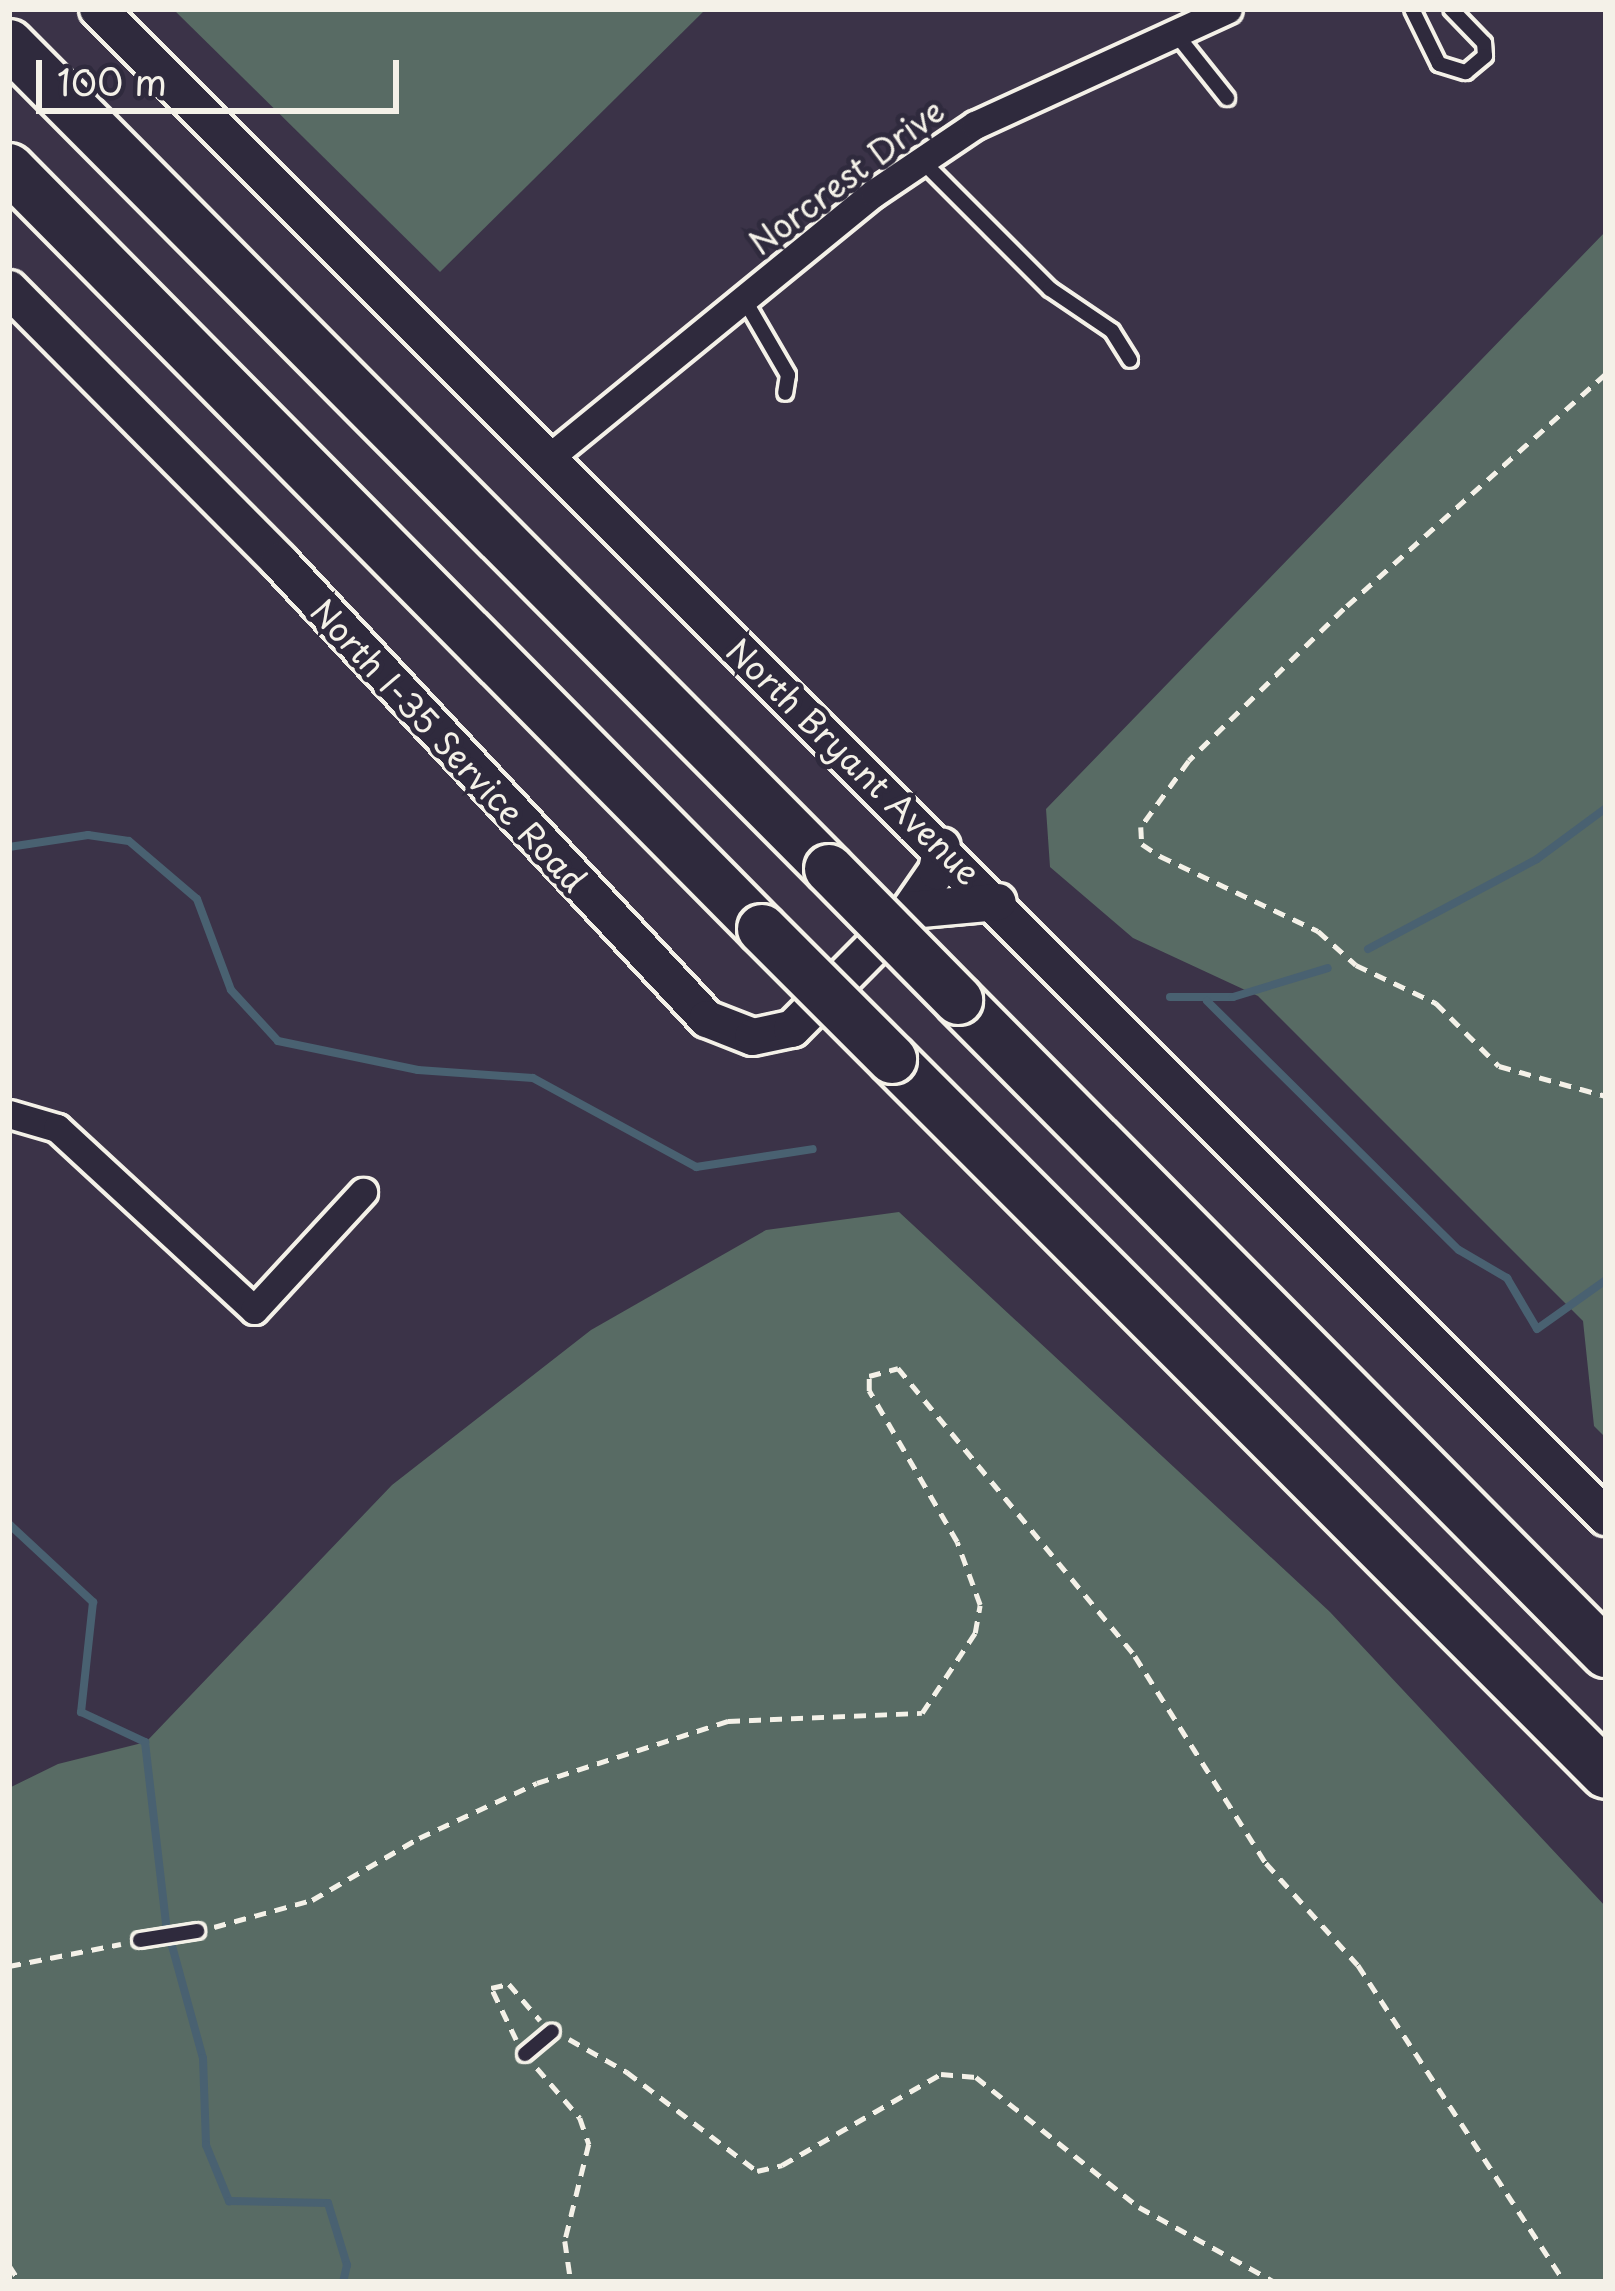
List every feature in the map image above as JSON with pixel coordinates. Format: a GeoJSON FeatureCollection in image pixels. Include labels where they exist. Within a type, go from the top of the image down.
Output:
{"type":"FeatureCollection","features":[{"type":"Feature","properties":{"kind":"highway"},"geometry":{"type":"LineString","coordinates":[[9,44],[1606,1653]]}},
{"type":"Feature","properties":{"kind":"highway"},"geometry":{"type":"LineString","coordinates":[[9,168],[1606,1774]]}},
{"type":"Feature","properties":{"kind":"main road","name":"North Bryant Avenue"},"geometry":{"type":"LineString","coordinates":[[98,9],[545,461],[942,846],[1606,1517]]}},
{"type":"Feature","properties":{"kind":"main road","name":"North I-35 Service Road"},"geometry":{"type":"LineString","coordinates":[[9,289],[279,561],[706,1019],[753,1037],[792,1029],[910,910],[937,871],[942,846]]}},
{"type":"Feature","properties":{"kind":"main road"},"geometry":{"type":"LineString","coordinates":[[910,910],[998,902]]}},
{"type":"Feature","properties":{"kind":"street","name":"Norcrest Drive"},"geometry":{"type":"LineString","coordinates":[[545,461],[744,299],[974,125],[1228,9]]}},
{"type":"Feature","properties":{"kind":"street"},"geometry":{"type":"LineString","coordinates":[[9,1114],[57,1128],[254,1310],[363,1192]]}},
{"type":"Feature","properties":{"kind":"lane"},"geometry":{"type":"LineString","coordinates":[[1412,9],[1439,64],[1466,73],[1485,56],[1484,44],[1451,9]]}},
{"type":"Feature","properties":{"kind":"lane"},"geometry":{"type":"LineString","coordinates":[[1176,34],[1228,98]]}},
{"type":"Feature","properties":{"kind":"lane"},"geometry":{"type":"LineString","coordinates":[[922,161],[1050,289],[1112,331],[1130,360]]}},
{"type":"Feature","properties":{"kind":"lane"},"geometry":{"type":"LineString","coordinates":[[744,299],[788,375],[784,393]]}},
{"type":"Feature","properties":{"kind":"lane"},"geometry":{"type":"LineString","coordinates":[[140,1940],[197,1931]]}},
{"type":"Feature","properties":{"kind":"lane"},"geometry":{"type":"LineString","coordinates":[[525,2054],[552,2031]]}},
{"type":"Feature","properties":{"kind":"path"},"geometry":{"type":"LineString","coordinates":[[1606,374],[1343,609],[1189,761],[1141,826],[1142,844],[1160,856],[1318,931],[1356,965],[1436,1003],[1499,1066],[1606,1096]]}},
{"type":"Feature","properties":{"kind":"path"},"geometry":{"type":"LineString","coordinates":[[197,1931],[312,1900],[419,1838],[537,1784],[728,1721],[922,1713],[975,1633],[980,1605],[957,1542],[869,1391],[868,1376],[898,1368],[1135,1656],[1266,1863],[1358,1965],[1565,2282]]}},
{"type":"Feature","properties":{"kind":"path"},"geometry":{"type":"LineString","coordinates":[[9,1966],[140,1940]]}},
{"type":"Feature","properties":{"kind":"path"},"geometry":{"type":"LineString","coordinates":[[571,2282],[567,2225],[590,2144],[580,2118],[525,2054],[491,1988],[509,1984],[552,2031],[627,2072],[757,2171],[782,2165],[941,2074],[976,2077],[1139,2207],[1261,2279],[1275,2282]]}},
{"type":"Feature","properties":{"kind":"path"},"geometry":{"type":"LineString","coordinates":[[9,2265],[20,2282]]}},
{"type":"Feature","properties":{"kind":"green space"},"geometry":{"type":"Polygon","coordinates":[[[173,9],[706,9],[440,272],[173,9]]]}},
{"type":"Feature","properties":{"kind":"green space"},"geometry":{"type":"Polygon","coordinates":[[[1606,231],[1606,1438],[1594,1426],[1583,1321],[1258,996],[1133,938],[1050,867],[1046,809],[1606,231]]]}},
{"type":"Feature","properties":{"kind":"green space"},"geometry":{"type":"Polygon","coordinates":[[[899,1212],[1330,1612],[1606,1907],[1606,2282],[9,2282],[9,1788],[58,1764],[146,1742],[392,1485],[591,1330],[766,1230],[899,1212]]]}},
{"type":"Feature","properties":{"kind":"waterway"},"geometry":{"type":"LineString","coordinates":[[1368,949],[1537,859],[1606,808]]}},
{"type":"Feature","properties":{"kind":"waterway"},"geometry":{"type":"LineString","coordinates":[[9,847],[88,835],[129,841],[197,899],[231,990],[278,1041],[418,1070],[533,1078],[696,1167],[813,1149]]}},
{"type":"Feature","properties":{"kind":"waterway"},"geometry":{"type":"LineString","coordinates":[[1170,997],[1233,997],[1328,968]]}},
{"type":"Feature","properties":{"kind":"waterway"},"geometry":{"type":"LineString","coordinates":[[1207,1001],[1459,1250],[1507,1278],[1537,1329],[1606,1280]]}},
{"type":"Feature","properties":{"kind":"waterway"},"geometry":{"type":"LineString","coordinates":[[9,1524],[93,1602],[81,1712],[145,1742],[166,1924],[203,2058],[206,2145],[229,2201],[328,2203],[347,2265],[343,2282]]}}]}
